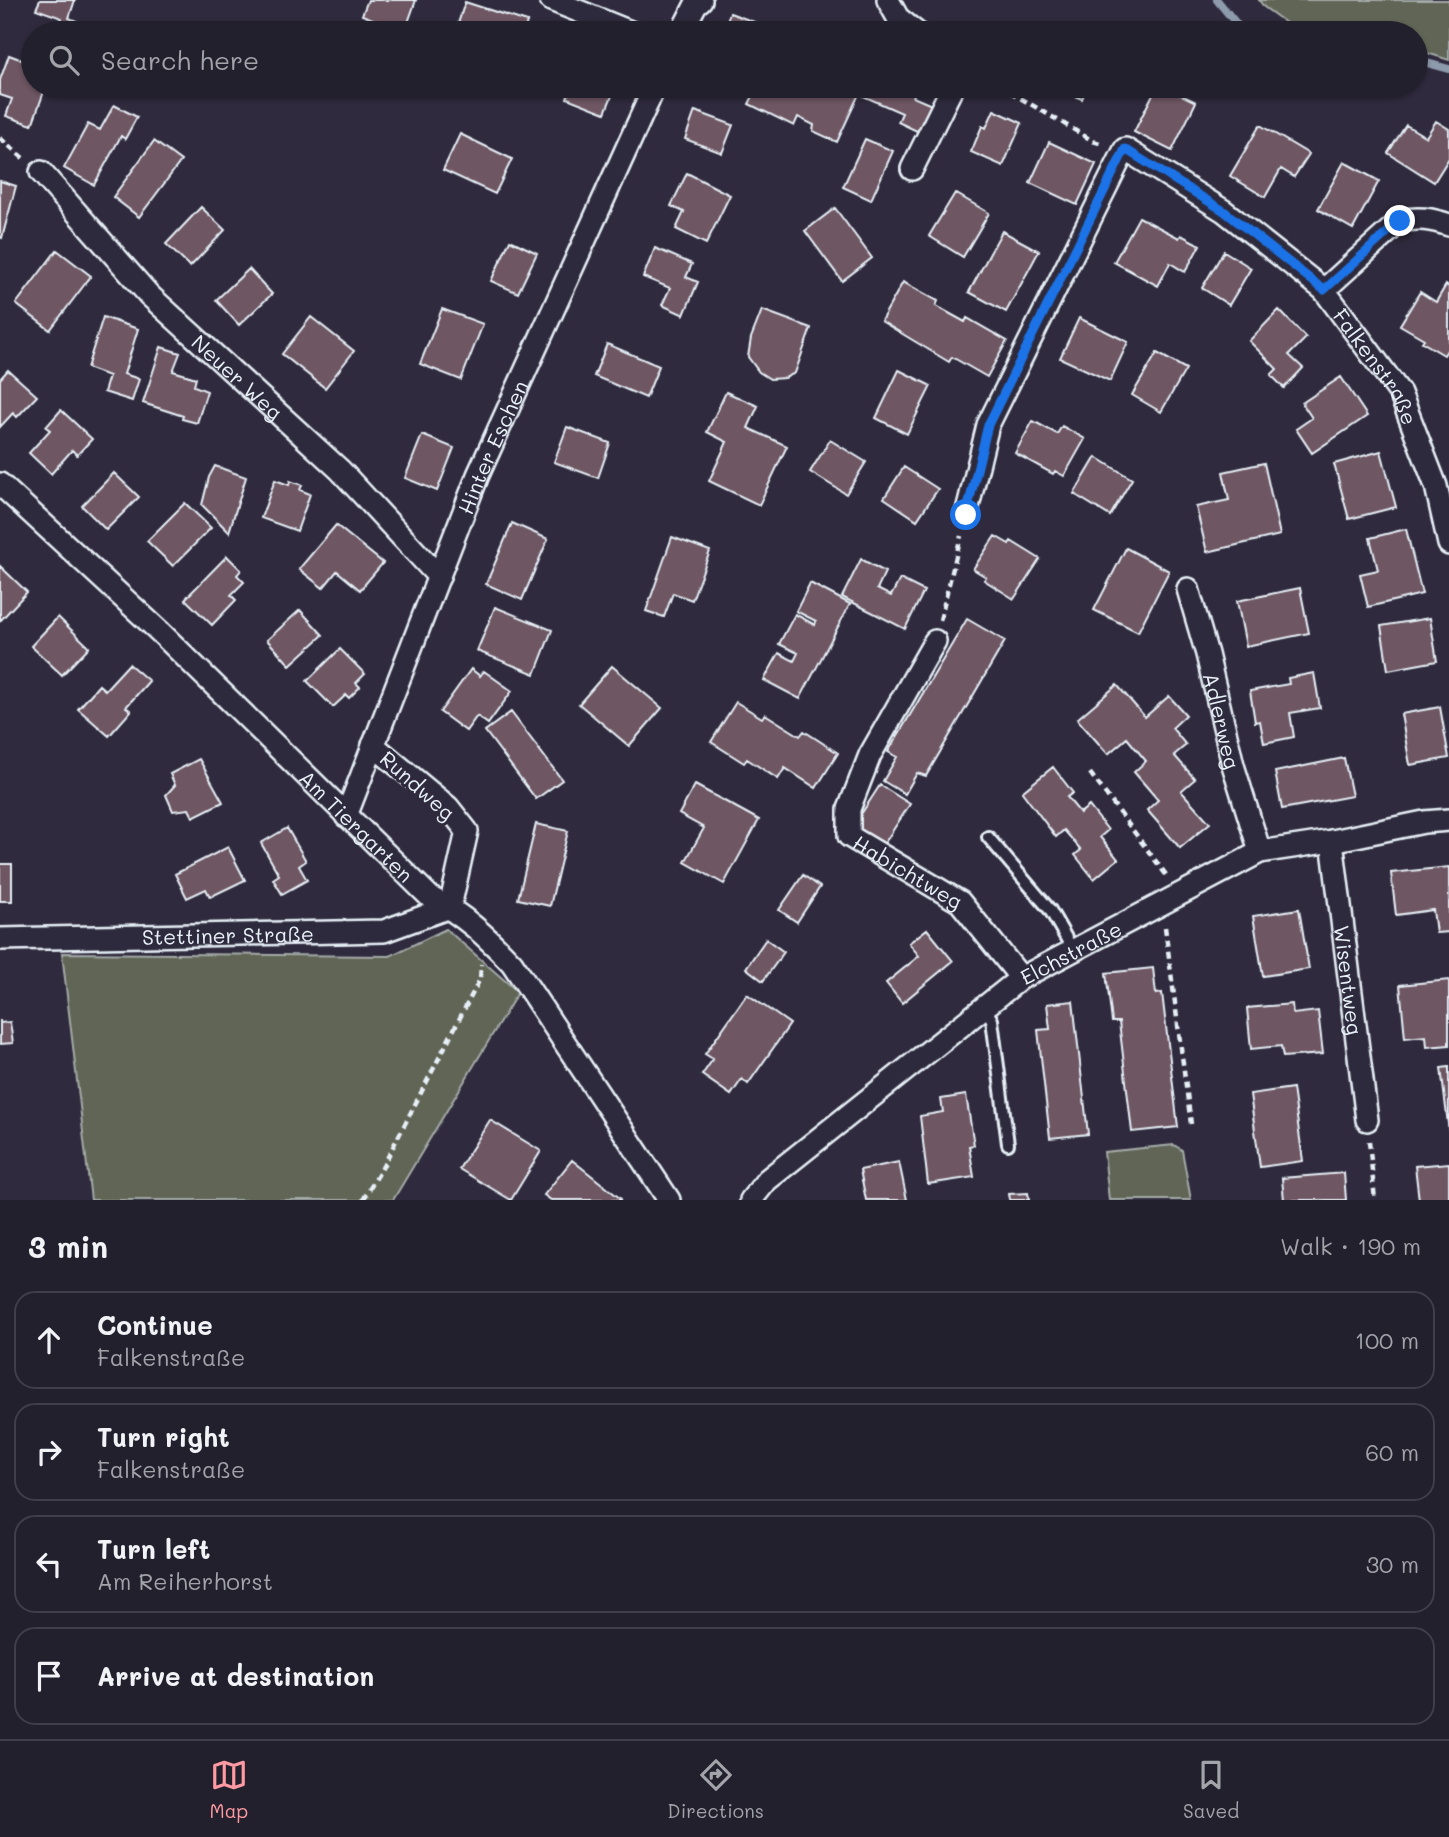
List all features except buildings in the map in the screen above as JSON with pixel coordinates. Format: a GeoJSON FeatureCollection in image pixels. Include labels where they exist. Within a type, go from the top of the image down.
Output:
{"type":"FeatureCollection","features":[{"type":"Feature","properties":{"kind":"street"},"geometry":{"type":"LineString","coordinates":[[551,0],[603,21]]}},
{"type":"Feature","properties":{"kind":"street"},"geometry":{"type":"LineString","coordinates":[[687,21],[701,0]]}},
{"type":"Feature","properties":{"kind":"street"},"geometry":{"type":"LineString","coordinates":[[888,0],[902,21]]}},
{"type":"Feature","properties":{"kind":"street","name":"Hinter Eschen"},"geometry":{"type":"LineString","coordinates":[[346,817],[478,475],[650,98]]}},
{"type":"Feature","properties":{"kind":"street"},"geometry":{"type":"LineString","coordinates":[[912,169],[947,98]]}},
{"type":"Feature","properties":{"kind":"street"},"geometry":{"type":"LineString","coordinates":[[966,515],[988,425],[1125,149]]}},
{"type":"Feature","properties":{"kind":"street","name":"Falkenstraße"},"geometry":{"type":"LineString","coordinates":[[1125,149],[1224,211],[1324,290],[1400,393],[1436,486],[1449,544]]}},
{"type":"Feature","properties":{"kind":"street","name":"Neuer Weg"},"geometry":{"type":"LineString","coordinates":[[41,172],[149,295],[341,470],[439,577]]}},
{"type":"Feature","properties":{"kind":"street"},"geometry":{"type":"LineString","coordinates":[[1324,290],[1400,221],[1415,217],[1449,225]]}},
{"type":"Feature","properties":{"kind":"street","name":"Am Tiergarten"},"geometry":{"type":"LineString","coordinates":[[0,484],[159,631],[431,898],[450,908],[483,933],[512,963],[669,1200]]}},
{"type":"Feature","properties":{"kind":"street","name":"Adlerweg"},"geometry":{"type":"LineString","coordinates":[[1188,589],[1207,654],[1233,765],[1260,852]]}},
{"type":"Feature","properties":{"kind":"street","name":"Habichtweg"},"geometry":{"type":"LineString","coordinates":[[935,641],[870,755],[849,809],[849,836],[960,902],[1021,978]]}},
{"type":"Feature","properties":{"kind":"street","name":"Rundweg"},"geometry":{"type":"LineString","coordinates":[[373,745],[448,807],[467,831],[450,908]]}},
{"type":"Feature","properties":{"kind":"street","name":"Elchstraße"},"geometry":{"type":"LineString","coordinates":[[751,1200],[767,1180],[1021,978],[1260,852],[1332,841],[1424,822],[1449,820]]}},
{"type":"Feature","properties":{"kind":"street","name":"Wisentweg"},"geometry":{"type":"LineString","coordinates":[[1332,841],[1367,1120]]}},
{"type":"Feature","properties":{"kind":"street","name":"Stettiner Straße"},"geometry":{"type":"LineString","coordinates":[[0,939],[384,932],[450,908]]}},
{"type":"Feature","properties":{"kind":"lane"},"geometry":{"type":"LineString","coordinates":[[988,837],[1050,910],[1073,950]]}},
{"type":"Feature","properties":{"kind":"lane"},"geometry":{"type":"LineString","coordinates":[[985,1004],[992,1020],[1008,1144]]}},
{"type":"Feature","properties":{"kind":"path"},"geometry":{"type":"LineString","coordinates":[[1020,98],[1093,141],[1125,149]]}},
{"type":"Feature","properties":{"kind":"path"},"geometry":{"type":"LineString","coordinates":[[0,138],[41,172]]}},
{"type":"Feature","properties":{"kind":"path"},"geometry":{"type":"LineString","coordinates":[[935,641],[966,515]]}},
{"type":"Feature","properties":{"kind":"path"},"geometry":{"type":"LineString","coordinates":[[1090,773],[1171,899],[1191,1124]]}},
{"type":"Feature","properties":{"kind":"path"},"geometry":{"type":"LineString","coordinates":[[363,1200],[382,1170],[480,979],[483,933]]}},
{"type":"Feature","properties":{"kind":"path"},"geometry":{"type":"LineString","coordinates":[[1367,1120],[1375,1200]]}},
{"type":"Feature","properties":{"kind":"green space"},"geometry":{"type":"Polygon","coordinates":[[[1259,0],[1449,0],[1449,60],[1428,53],[1428,21],[1283,21],[1259,0]]]}},
{"type":"Feature","properties":{"kind":"green space"},"geometry":{"type":"Polygon","coordinates":[[[446,929],[518,992],[393,1200],[91,1200],[62,953],[390,956],[446,929]]]}},
{"type":"Feature","properties":{"kind":"green space"},"geometry":{"type":"Polygon","coordinates":[[[1174,1145],[1182,1150],[1191,1200],[1109,1200],[1104,1152],[1174,1145]]]}},
{"type":"Feature","properties":{"kind":"waterway"},"geometry":{"type":"LineString","coordinates":[[1217,0],[1234,21]]}},
{"type":"Feature","properties":{"kind":"waterway"},"geometry":{"type":"LineString","coordinates":[[1428,63],[1449,69]]}},
{"type":"Feature","properties":{"kind":"route"},"geometry":{"type":"LineString","coordinates":[[966,515],[988,425],[1125,149],[1224,211],[1324,290],[1400,221]]}}]}
